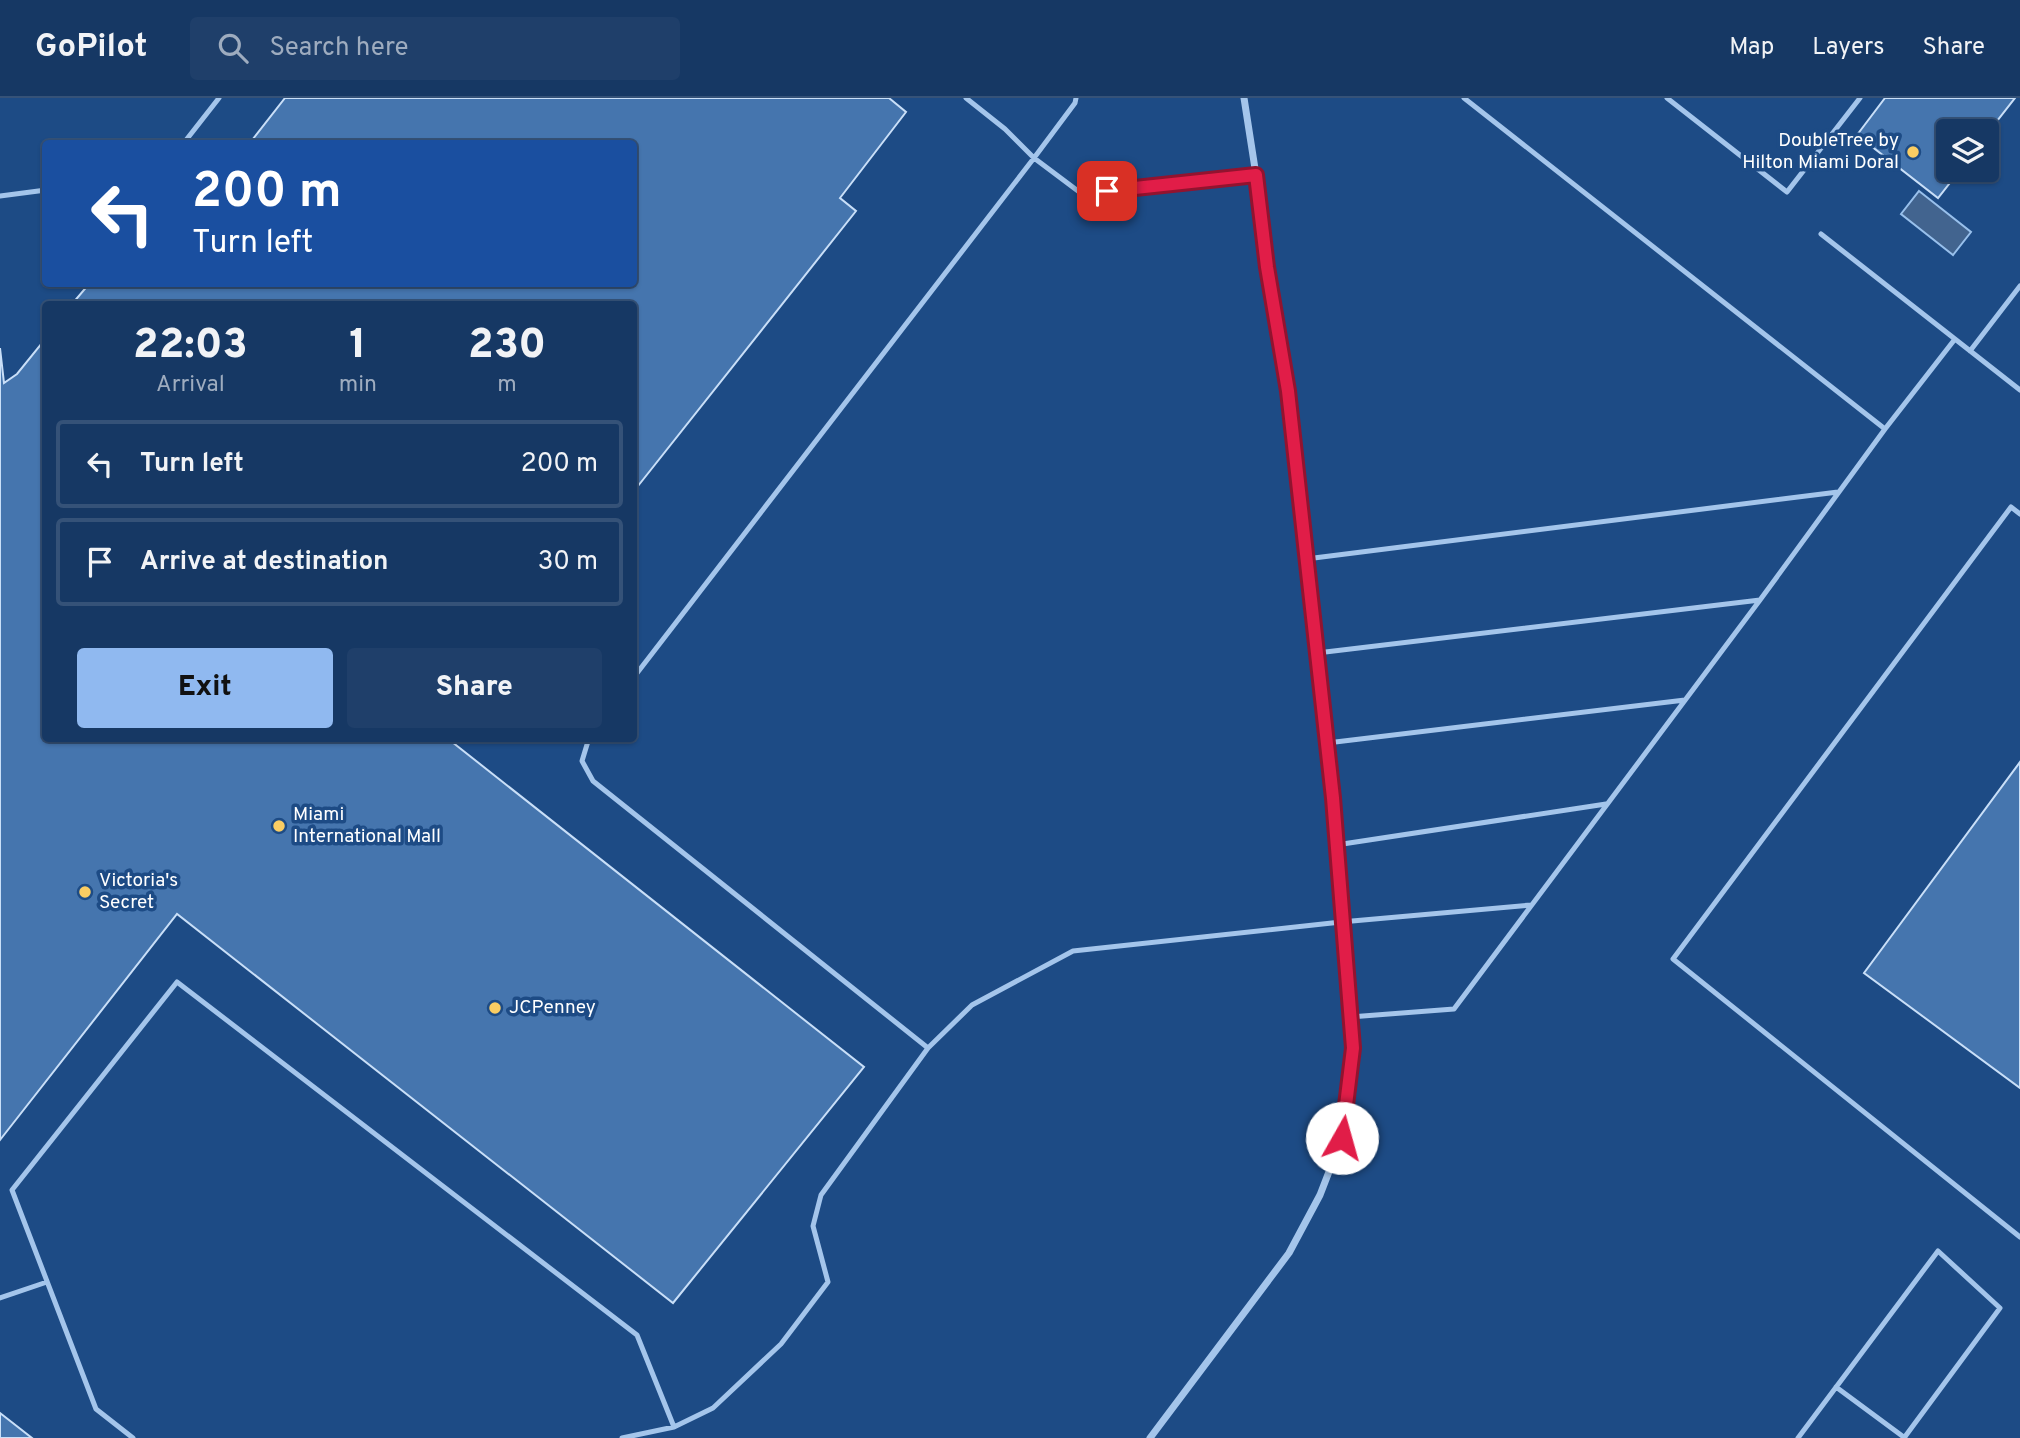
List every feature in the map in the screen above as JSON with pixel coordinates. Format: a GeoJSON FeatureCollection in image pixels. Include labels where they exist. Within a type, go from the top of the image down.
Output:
{"type":"FeatureCollection","features":[{"type":"Feature","properties":{"kind":"street"},"geometry":{"type":"LineString","coordinates":[[1150,1438],[1289,1253],[1320,1195],[1342,1138],[1353,1048],[1327,743],[1285,366],[1267,267],[1244,98]]}},
{"type":"Feature","properties":{"kind":"lane"},"geometry":{"type":"LineString","coordinates":[[186,140],[219,98]]}},
{"type":"Feature","properties":{"kind":"lane"},"geometry":{"type":"LineString","coordinates":[[966,98],[1005,129],[1034,158],[1082,194],[1256,175]]}},
{"type":"Feature","properties":{"kind":"lane"},"geometry":{"type":"LineString","coordinates":[[637,673],[1034,158],[1076,98]]}},
{"type":"Feature","properties":{"kind":"lane"},"geometry":{"type":"LineString","coordinates":[[1464,98],[1885,429]]}},
{"type":"Feature","properties":{"kind":"lane"},"geometry":{"type":"LineString","coordinates":[[1667,98],[1787,192],[1860,98]]}},
{"type":"Feature","properties":{"kind":"lane"},"geometry":{"type":"LineString","coordinates":[[0,196],[42,191]]}},
{"type":"Feature","properties":{"kind":"lane"},"geometry":{"type":"LineString","coordinates":[[1821,234],[2020,390]]}},
{"type":"Feature","properties":{"kind":"lane"},"geometry":{"type":"LineString","coordinates":[[1969,351],[2020,286]]}},
{"type":"Feature","properties":{"kind":"lane"},"geometry":{"type":"LineString","coordinates":[[1350,1017],[1454,1009],[1885,429],[1955,339]]}},
{"type":"Feature","properties":{"kind":"lane"},"geometry":{"type":"LineString","coordinates":[[1307,559],[1839,492]]}},
{"type":"Feature","properties":{"kind":"lane"},"geometry":{"type":"LineString","coordinates":[[2020,514],[2011,507],[1673,959],[2020,1237]]}},
{"type":"Feature","properties":{"kind":"lane"},"geometry":{"type":"LineString","coordinates":[[1317,653],[1760,600]]}},
{"type":"Feature","properties":{"kind":"lane"},"geometry":{"type":"LineString","coordinates":[[1327,743],[1685,700]]}},
{"type":"Feature","properties":{"kind":"lane"},"geometry":{"type":"LineString","coordinates":[[588,742],[582,761],[593,781],[928,1048]]}},
{"type":"Feature","properties":{"kind":"lane"},"geometry":{"type":"LineString","coordinates":[[1336,845],[1608,804]]}},
{"type":"Feature","properties":{"kind":"lane"},"geometry":{"type":"LineString","coordinates":[[622,1438],[674,1427],[713,1408],[781,1344],[828,1282],[813,1226],[821,1195],[928,1048],[972,1005],[1073,951],[1531,905]]}},
{"type":"Feature","properties":{"kind":"lane"},"geometry":{"type":"LineString","coordinates":[[133,1438],[96,1409],[12,1190],[177,982],[637,1335],[674,1427]]}},
{"type":"Feature","properties":{"kind":"lane"},"geometry":{"type":"LineString","coordinates":[[1798,1438],[1836,1387],[1938,1251],[2000,1308],[1904,1438],[1836,1387]]}},
{"type":"Feature","properties":{"kind":"lane"},"geometry":{"type":"LineString","coordinates":[[0,1298],[47,1282]]}},
{"type":"Feature","properties":{"kind":"water"},"geometry":{"type":"Polygon","coordinates":[[[1919,191],[1971,232],[1953,255],[1901,214],[1919,191]]]}},
{"type":"Feature","properties":{"kind":"building"},"geometry":{"type":"Polygon","coordinates":[[[285,98],[889,98],[906,112],[840,198],[856,211],[637,487],[637,301],[75,301],[86,287],[637,287],[637,140],[252,140],[285,98]]]}},
{"type":"Feature","properties":{"kind":"building","name":"DoubleTree by Hilton Miami Doral"},"geometry":{"type":"Polygon","coordinates":[[[1885,98],[2015,98],[1999,119],[1936,119],[1936,182],[1951,182],[1938,198],[1857,135],[1885,98]]]}},
{"type":"Feature","properties":{"kind":"building","name":"Miami International Mall"},"geometry":{"type":"Polygon","coordinates":[[[42,343],[42,742],[452,742],[864,1067],[673,1303],[177,914],[0,1140],[0,348],[4,383],[17,374],[42,343]]]}},
{"type":"Feature","properties":{"kind":"building"},"geometry":{"type":"Polygon","coordinates":[[[2020,762],[2020,1088],[1864,973],[2020,762]]]}},
{"type":"Feature","properties":{"kind":"building"},"geometry":{"type":"Polygon","coordinates":[[[0,1413],[32,1438],[0,1438],[0,1413]]]}},
{"type":"Feature","properties":{"kind":"place","name":"DoubleTree by Hilton Miami Doral"},"geometry":{"type":"Point","coordinates":[1913,152]}},
{"type":"Feature","properties":{"kind":"place","name":"Miami International Mall"},"geometry":{"type":"Point","coordinates":[279,826]}},
{"type":"Feature","properties":{"kind":"place","name":"Victoria's Secret"},"geometry":{"type":"Point","coordinates":[85,892]}},
{"type":"Feature","properties":{"kind":"place","name":"JCPenney"},"geometry":{"type":"Point","coordinates":[495,1008]}},
{"type":"Feature","properties":{"kind":"route"},"geometry":{"type":"LineString","coordinates":[[1107,191],[1256,175],[1267,267],[1285,366],[1333,798],[1353,1048],[1342,1138]]}}]}
